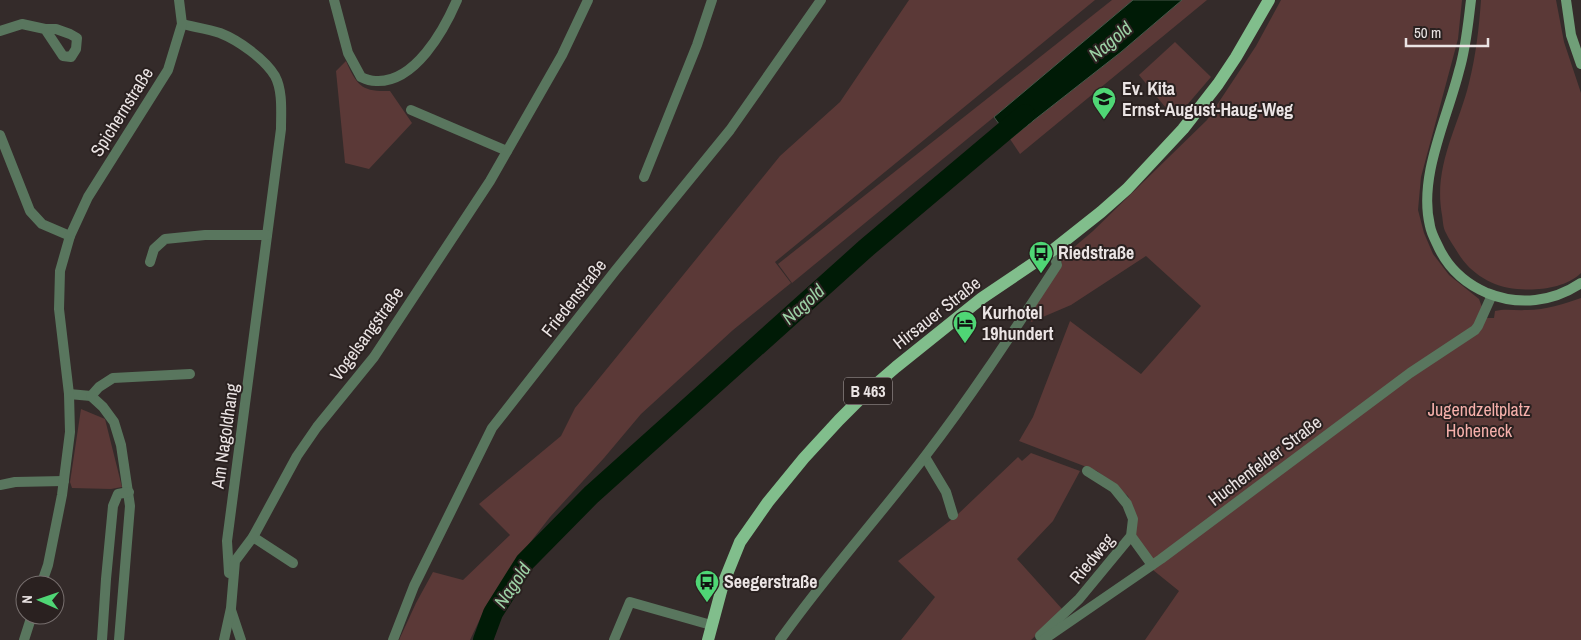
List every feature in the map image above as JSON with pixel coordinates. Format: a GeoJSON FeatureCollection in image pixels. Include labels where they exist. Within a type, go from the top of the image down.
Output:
{"type":"FeatureCollection","features":[{"type":"Feature","properties":{"kind":"main road","name":"Hirsauer Straße"},"geometry":{"type":"LineString","coordinates":[[708,640],[722,584],[740,542],[753,521],[779,488],[839,420],[896,367],[982,298],[1053,250],[1127,189],[1178,135],[1218,84],[1269,0]]}},
{"type":"Feature","properties":{"kind":"main road"},"geometry":{"type":"LineString","coordinates":[[1471,0],[1460,70],[1435,150],[1427,201],[1430,227],[1448,263],[1469,284],[1492,295],[1518,301],[1537,301],[1561,294],[1581,283]]}},
{"type":"Feature","properties":{"kind":"main road"},"geometry":{"type":"LineString","coordinates":[[1566,0],[1570,35],[1581,64]]}},
{"type":"Feature","properties":{"kind":"street","name":"Spichernstraße"},"geometry":{"type":"LineString","coordinates":[[44,575],[64,481],[70,432],[69,394],[59,309],[60,271],[70,236],[88,197],[168,70],[182,24],[179,0]]}},
{"type":"Feature","properties":{"kind":"street"},"geometry":{"type":"LineString","coordinates":[[334,0],[348,53],[361,77],[375,82],[389,80],[409,71],[434,44],[458,0]]}},
{"type":"Feature","properties":{"kind":"street","name":"Vogelsangstraße"},"geometry":{"type":"LineString","coordinates":[[231,608],[235,561],[253,537],[297,456],[317,427],[374,357],[490,181],[562,55],[588,0]]}},
{"type":"Feature","properties":{"kind":"street"},"geometry":{"type":"LineString","coordinates":[[644,177],[697,45],[712,0]]}},
{"type":"Feature","properties":{"kind":"street","name":"Friedenstraße"},"geometry":{"type":"LineString","coordinates":[[393,640],[414,586],[492,428],[615,271],[730,130],[821,0]]}},
{"type":"Feature","properties":{"kind":"street"},"geometry":{"type":"LineString","coordinates":[[0,31],[22,24],[45,29]]}},
{"type":"Feature","properties":{"kind":"street","name":"Am Nagoldhang"},"geometry":{"type":"LineString","coordinates":[[182,24],[220,33],[251,51],[262,60],[275,76],[281,97],[281,129],[227,541],[231,608],[241,640]]}},
{"type":"Feature","properties":{"kind":"street"},"geometry":{"type":"LineString","coordinates":[[411,110],[507,151]]}},
{"type":"Feature","properties":{"kind":"street"},"geometry":{"type":"LineString","coordinates":[[0,134],[30,211],[42,224],[70,236]]}},
{"type":"Feature","properties":{"kind":"street"},"geometry":{"type":"LineString","coordinates":[[150,262],[154,249],[166,239],[205,235],[267,235]]}},
{"type":"Feature","properties":{"kind":"street"},"geometry":{"type":"LineString","coordinates":[[780,640],[865,529],[924,457],[1009,339],[1057,265],[1053,250]]}},
{"type":"Feature","properties":{"kind":"street","name":"Huchenfelder Straße"},"geometry":{"type":"LineString","coordinates":[[1043,640],[1152,565],[1410,373],[1475,330],[1492,295]]}},
{"type":"Feature","properties":{"kind":"street"},"geometry":{"type":"LineString","coordinates":[[91,396],[99,387],[113,378],[190,374]]}},
{"type":"Feature","properties":{"kind":"street"},"geometry":{"type":"LineString","coordinates":[[69,394],[91,396],[104,407],[114,422],[121,445],[130,506],[119,640]]}},
{"type":"Feature","properties":{"kind":"street"},"geometry":{"type":"LineString","coordinates":[[924,457],[946,492],[954,515]]}},
{"type":"Feature","properties":{"kind":"street","name":"Riedweg"},"geometry":{"type":"LineString","coordinates":[[1036,640],[1079,600],[1132,536],[1133,519],[1126,504],[1114,488],[1087,471]]}},
{"type":"Feature","properties":{"kind":"street"},"geometry":{"type":"LineString","coordinates":[[0,485],[15,482],[64,481]]}},
{"type":"Feature","properties":{"kind":"street"},"geometry":{"type":"LineString","coordinates":[[102,640],[113,506],[118,494],[129,492]]}},
{"type":"Feature","properties":{"kind":"street"},"geometry":{"type":"LineString","coordinates":[[1132,536],[1152,565]]}},
{"type":"Feature","properties":{"kind":"street"},"geometry":{"type":"LineString","coordinates":[[253,537],[293,562]]}},
{"type":"Feature","properties":{"kind":"street"},"geometry":{"type":"LineString","coordinates":[[614,640],[630,602],[711,625]]}},
{"type":"Feature","properties":{"kind":"street"},"geometry":{"type":"LineString","coordinates":[[224,640],[231,608]]}},
{"type":"Feature","properties":{"kind":"street"},"geometry":{"type":"LineString","coordinates":[[24,640],[29,625]]}},
{"type":"Feature","properties":{"kind":"green space"},"geometry":{"type":"Polygon","coordinates":[[[909,0],[1095,0],[775,262],[791,283],[733,330],[641,414],[550,517],[518,558],[487,604],[470,640],[399,640],[433,572],[463,580],[510,535],[479,504],[561,436],[575,408],[780,156],[840,102],[909,0]]]}},
{"type":"Feature","properties":{"kind":"green space"},"geometry":{"type":"Polygon","coordinates":[[[1112,0],[1133,0],[792,283],[778,264],[1112,0]]]}},
{"type":"Feature","properties":{"kind":"green space"},"geometry":{"type":"Polygon","coordinates":[[[1182,0],[1207,0],[1020,154],[1010,139],[1121,52],[1182,0]]]}},
{"type":"Feature","properties":{"kind":"green space","name":"Jugendzeltplatz Hoheneck"},"geometry":{"type":"Polygon","coordinates":[[[1281,0],[1462,0],[1458,39],[1421,177],[1418,210],[1424,233],[1433,254],[1449,275],[1479,299],[1486,318],[1494,318],[1495,311],[1499,310],[1541,309],[1581,298],[1581,640],[1145,640],[1179,591],[1153,570],[1135,535],[1136,518],[1128,496],[1097,471],[1019,441],[1033,417],[1070,321],[1141,374],[1201,306],[1146,256],[1071,305],[1031,322],[1029,316],[1062,264],[1060,259],[1093,231],[1207,120],[1256,46],[1281,0]]]}},
{"type":"Feature","properties":{"kind":"green space"},"geometry":{"type":"Polygon","coordinates":[[[1481,0],[1556,0],[1564,42],[1581,93],[1581,273],[1575,278],[1559,285],[1525,290],[1508,288],[1491,282],[1475,273],[1469,267],[1444,229],[1440,197],[1441,180],[1448,148],[1471,73],[1477,42],[1481,0]]]}},
{"type":"Feature","properties":{"kind":"green space"},"geometry":{"type":"Polygon","coordinates":[[[1175,42],[1211,77],[1175,119],[1139,75],[1175,42]]]}},
{"type":"Feature","properties":{"kind":"green space"},"geometry":{"type":"Polygon","coordinates":[[[346,61],[357,82],[362,86],[367,89],[390,91],[412,123],[369,169],[345,163],[336,71],[346,61]]]}},
{"type":"Feature","properties":{"kind":"green space"},"geometry":{"type":"Polygon","coordinates":[[[81,409],[105,419],[122,487],[111,489],[72,488],[70,482],[81,409]]]}},
{"type":"Feature","properties":{"kind":"green space"},"geometry":{"type":"Polygon","coordinates":[[[1031,453],[1080,471],[1053,521],[1017,559],[1063,610],[1031,640],[901,640],[935,597],[898,561],[956,516],[1018,457],[1022,461],[1031,453]]]}},
{"type":"Feature","properties":{"kind":"water"},"geometry":{"type":"Polygon","coordinates":[[[1133,0],[1182,0],[1121,52],[1010,139],[994,117],[1133,0]]]}},
{"type":"Feature","properties":{"kind":"waterway","name":"Nagold"},"geometry":{"type":"LineString","coordinates":[[483,640],[493,613],[525,562],[591,495],[865,249],[1025,114]]}},
{"type":"Feature","properties":{"kind":"place","name":"Ev. Kita Ernst-August-Haug-Weg"},"geometry":{"type":"Point","coordinates":[1104,120]}},
{"type":"Feature","properties":{"kind":"place","name":"Riedstraße"},"geometry":{"type":"Point","coordinates":[1041,274]}},
{"type":"Feature","properties":{"kind":"place","name":"Kurhotel 19hundert"},"geometry":{"type":"Point","coordinates":[965,344]}},
{"type":"Feature","properties":{"kind":"place","name":"Seegerstraße"},"geometry":{"type":"Point","coordinates":[707,603]}}]}
